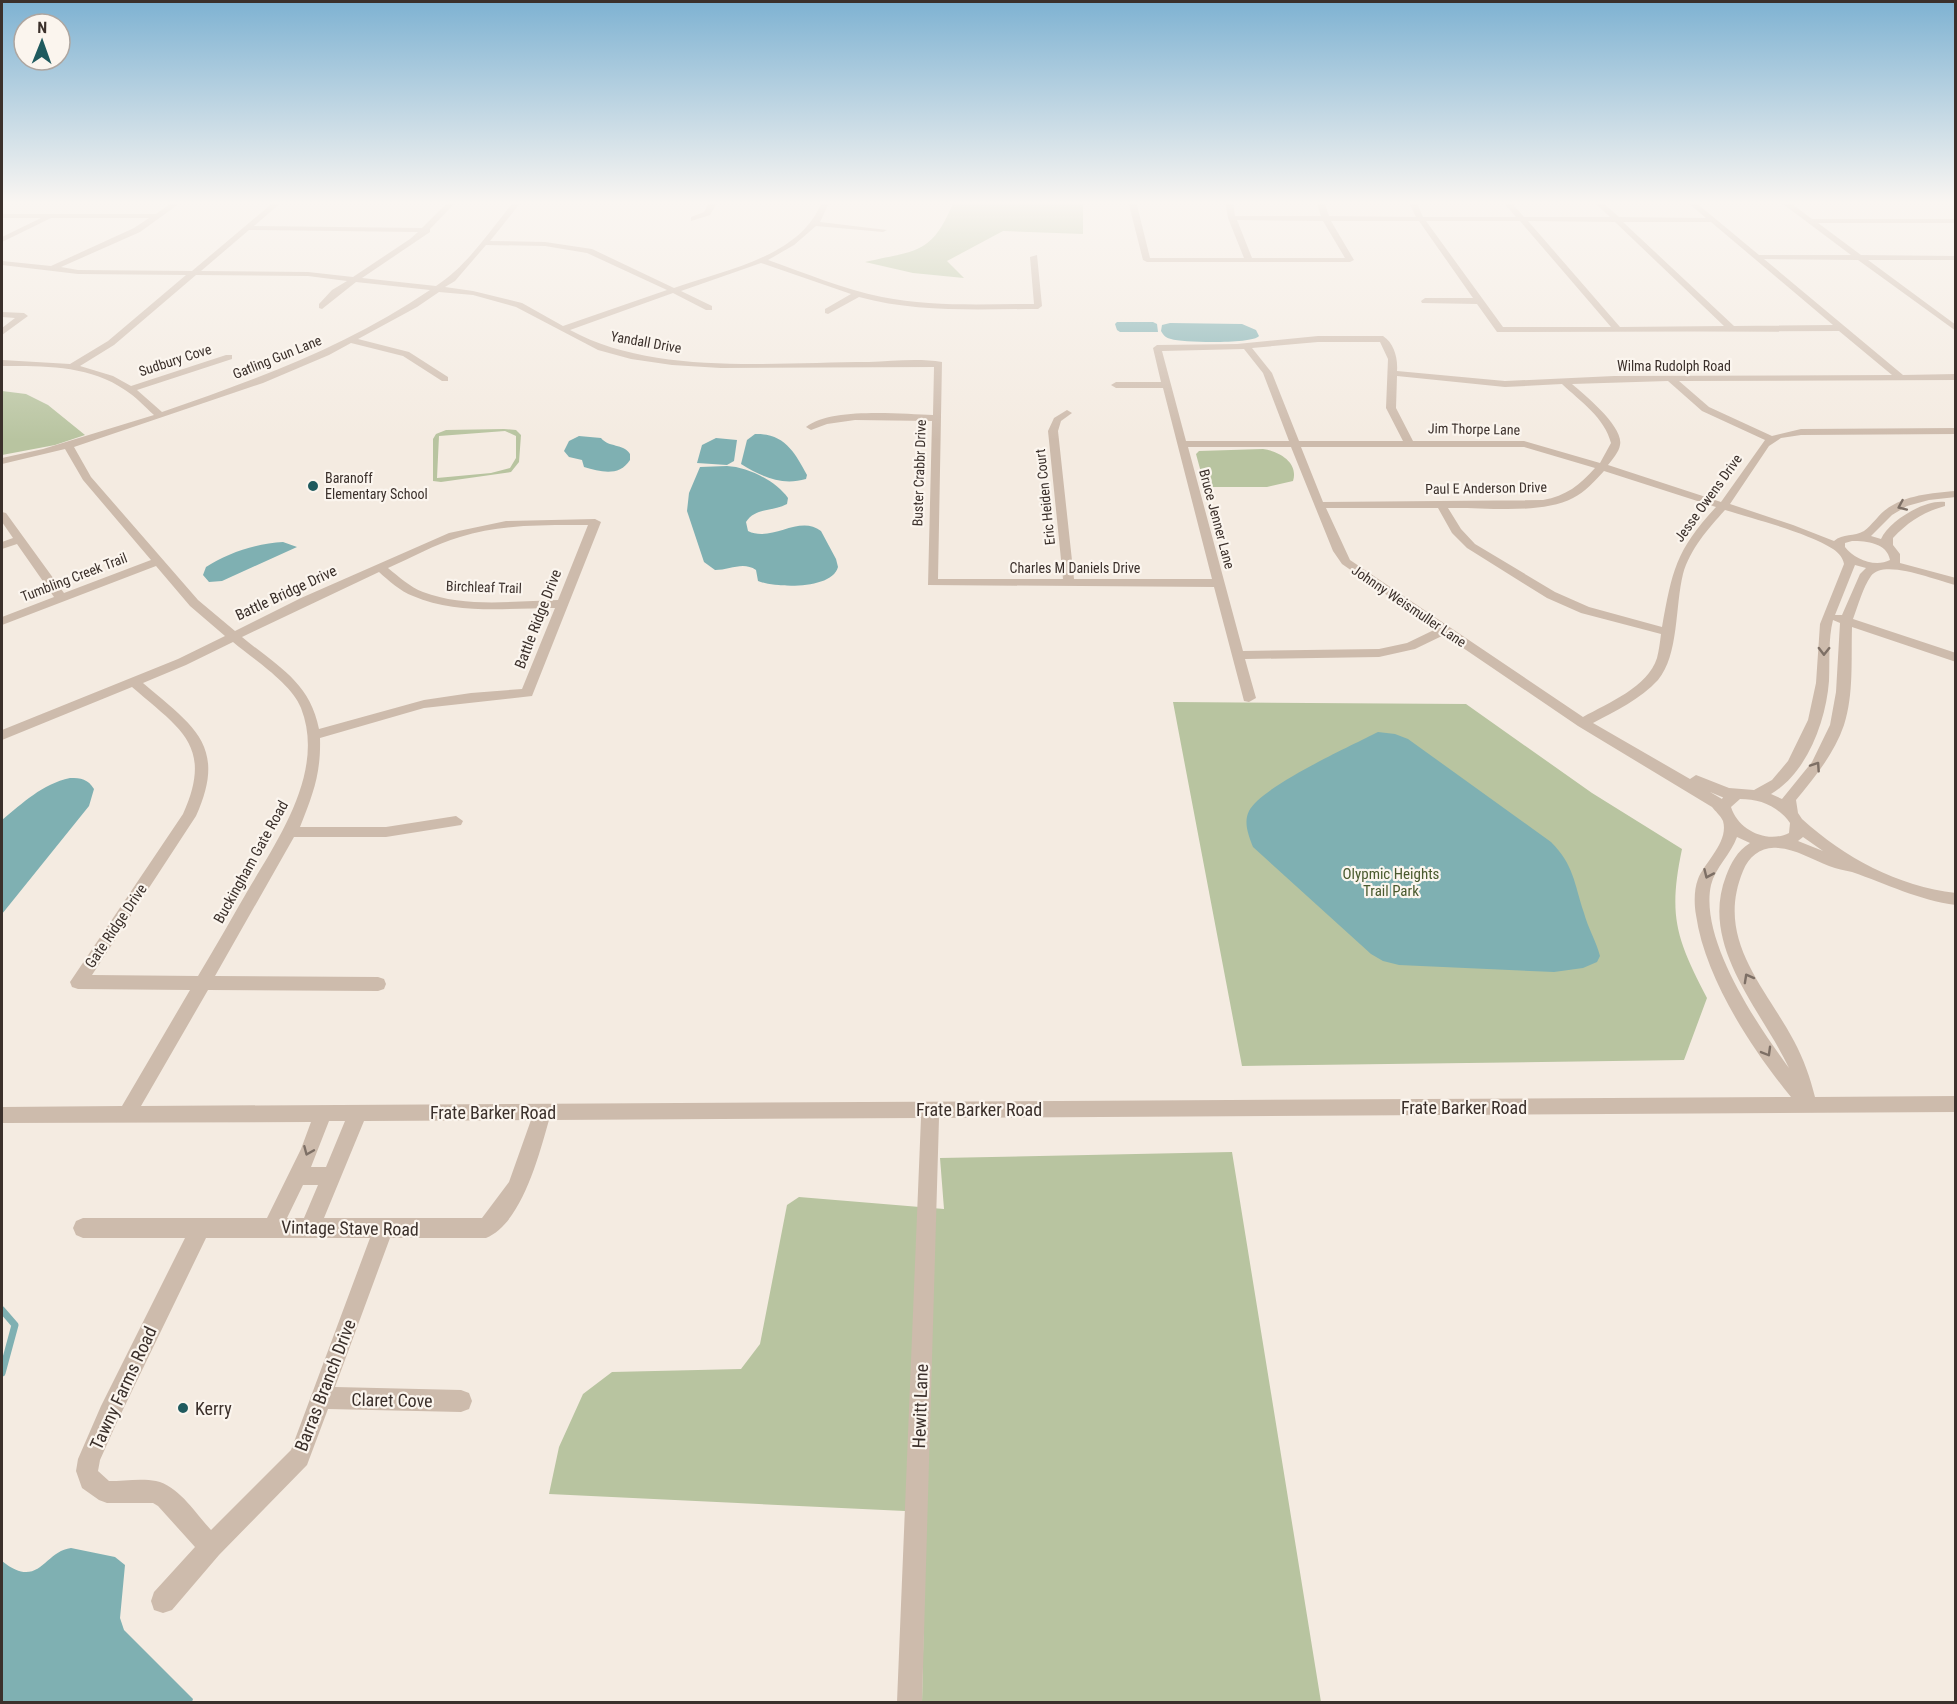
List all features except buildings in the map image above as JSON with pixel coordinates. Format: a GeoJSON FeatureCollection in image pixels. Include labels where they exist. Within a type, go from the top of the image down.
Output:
{"type":"FeatureCollection","features":[{"type":"Feature","properties":{"kind":"street"},"geometry":{"type":"LineString","coordinates":[[71,367],[105,347],[185,281]]}},
{"type":"Feature","properties":{"kind":"street"},"geometry":{"type":"LineString","coordinates":[[322,306],[330,297],[354,281]]}},
{"type":"Feature","properties":{"kind":"street","name":"Yandall Drive"},"geometry":{"type":"LineString","coordinates":[[369,281],[473,293],[507,300],[588,342],[609,350],[672,362],[714,365],[939,364]]}},
{"type":"Feature","properties":{"kind":"street","name":"Gatling Gun Lane"},"geometry":{"type":"LineString","coordinates":[[2,461],[68,446],[284,372],[351,340],[439,289],[449,281]]}},
{"type":"Feature","properties":{"kind":"street"},"geometry":{"type":"LineString","coordinates":[[653,281],[709,308]]}},
{"type":"Feature","properties":{"kind":"street"},"geometry":{"type":"LineString","coordinates":[[563,329],[703,281]]}},
{"type":"Feature","properties":{"kind":"street"},"geometry":{"type":"LineString","coordinates":[[820,281],[858,294],[925,305],[1038,306],[1036,281]]}},
{"type":"Feature","properties":{"kind":"street"},"geometry":{"type":"LineString","coordinates":[[1465,281],[1500,330],[1840,328]]}},
{"type":"Feature","properties":{"kind":"street"},"geometry":{"type":"LineString","coordinates":[[1575,281],[1618,330]]}},
{"type":"Feature","properties":{"kind":"street"},"geometry":{"type":"LineString","coordinates":[[1681,281],[1733,330]]}},
{"type":"Feature","properties":{"kind":"street"},"geometry":{"type":"LineString","coordinates":[[1784,281],[1900,377]]}},
{"type":"Feature","properties":{"kind":"street"},"geometry":{"type":"LineString","coordinates":[[1889,281],[1955,329]]}},
{"type":"Feature","properties":{"kind":"street"},"geometry":{"type":"LineString","coordinates":[[828,311],[858,294]]}},
{"type":"Feature","properties":{"kind":"street"},"geometry":{"type":"LineString","coordinates":[[1425,301],[1479,301]]}},
{"type":"Feature","properties":{"kind":"street"},"geometry":{"type":"LineString","coordinates":[[2,315],[24,316],[2,332]]}},
{"type":"Feature","properties":{"kind":"street"},"geometry":{"type":"LineString","coordinates":[[1246,346],[1318,339],[1383,339],[1393,359],[1391,408],[1409,443]]}},
{"type":"Feature","properties":{"kind":"street"},"geometry":{"type":"LineString","coordinates":[[351,340],[406,354],[446,379]]}},
{"type":"Feature","properties":{"kind":"street","name":"Bruce Jenner Lane"},"geometry":{"type":"LineString","coordinates":[[1246,346],[1157,348],[1249,698]]}},
{"type":"Feature","properties":{"kind":"street","name":"Johnny Weismuller Lane"},"geometry":{"type":"LineString","coordinates":[[1246,346],[1267,373],[1319,505],[1346,562],[1583,723],[1717,803],[1727,817],[1747,835],[1775,843]]}},
{"type":"Feature","properties":{"kind":"street","name":"Sudbury Cove"},"geometry":{"type":"LineString","coordinates":[[130,389],[229,357]]}},
{"type":"Feature","properties":{"kind":"street"},"geometry":{"type":"LineString","coordinates":[[2,363],[71,367],[102,374],[130,389],[160,415]]}},
{"type":"Feature","properties":{"kind":"street","name":"Buster Crabbr Drive"},"geometry":{"type":"LineString","coordinates":[[932,584],[939,364]]}},
{"type":"Feature","properties":{"kind":"street","name":"Wilma Rudolph Road"},"geometry":{"type":"LineString","coordinates":[[1393,373],[1490,383],[1956,377]]}},
{"type":"Feature","properties":{"kind":"street"},"geometry":{"type":"LineString","coordinates":[[1671,379],[1692,402],[1705,411],[1771,439],[1785,434],[1811,431],[1956,431]]}},
{"type":"Feature","properties":{"kind":"street","name":"Paul E Anderson Drive"},"geometry":{"type":"LineString","coordinates":[[1319,505],[1532,504],[1557,502],[1569,498],[1582,490],[1603,466],[1615,448],[1616,438],[1607,424],[1564,381]]}},
{"type":"Feature","properties":{"kind":"street"},"geometry":{"type":"LineString","coordinates":[[1116,385],[1166,385]]}},
{"type":"Feature","properties":{"kind":"street","name":"Eric Heiden Court"},"geometry":{"type":"LineString","coordinates":[[1067,412],[1057,420],[1053,431],[1070,584]]}},
{"type":"Feature","properties":{"kind":"street"},"geometry":{"type":"LineString","coordinates":[[811,427],[821,422],[842,418],[937,418]]}},
{"type":"Feature","properties":{"kind":"street","name":"Jesse Owens Drive"},"geometry":{"type":"LineString","coordinates":[[1583,723],[1627,698],[1653,677],[1663,659],[1680,565],[1706,524],[1724,506],[1761,448],[1771,439]]}},
{"type":"Feature","properties":{"kind":"street","name":"Jim Thorpe Lane"},"geometry":{"type":"LineString","coordinates":[[1182,444],[1524,444],[1603,466],[1789,526],[1846,537],[1859,537],[1890,549]]}},
{"type":"Feature","properties":{"kind":"street","name":"Buckingham Gate Road"},"geometry":{"type":"LineString","coordinates":[[68,446],[87,478],[194,603],[296,688],[308,708],[314,735],[314,764],[309,787],[290,832],[127,1114]]}},
{"type":"Feature","properties":{"kind":"street"},"geometry":{"type":"LineString","coordinates":[[1859,537],[1868,535],[1886,514],[1903,504],[1924,498],[1956,494]]}},
{"type":"Feature","properties":{"kind":"street"},"geometry":{"type":"LineString","coordinates":[[1775,843],[1796,837],[1789,798],[1818,764],[1837,725],[1843,692],[1846,621],[1866,574],[1897,559],[1890,549],[1887,537],[1905,518],[1925,508],[1956,502]]}},
{"type":"Feature","properties":{"kind":"street"},"geometry":{"type":"LineString","coordinates":[[1441,504],[1456,531],[1471,546],[1551,595],[1585,610],[1668,632]]}},
{"type":"Feature","properties":{"kind":"street"},"geometry":{"type":"LineString","coordinates":[[2,515],[61,598]]}},
{"type":"Feature","properties":{"kind":"street","name":"Battle Bridge Drive"},"geometry":{"type":"LineString","coordinates":[[2,735],[134,682],[436,542],[477,528],[525,522],[595,522]]}},
{"type":"Feature","properties":{"kind":"street","name":"Battle Ridge Drive"},"geometry":{"type":"LineString","coordinates":[[314,735],[424,704],[471,697],[527,693],[560,604],[595,522]]}},
{"type":"Feature","properties":{"kind":"street","name":"Jim Thorpe Lane"},"geometry":{"type":"LineString","coordinates":[[1789,526],[1861,562],[1883,566]]}},
{"type":"Feature","properties":{"kind":"street"},"geometry":{"type":"LineString","coordinates":[[1755,795],[1766,792],[1776,784],[1800,753],[1813,730],[1821,703],[1824,638],[1833,599],[1850,564],[1839,542],[1846,537]]}},
{"type":"Feature","properties":{"kind":"street"},"geometry":{"type":"LineString","coordinates":[[2,546],[20,539]]}},
{"type":"Feature","properties":{"kind":"street"},"geometry":{"type":"LineString","coordinates":[[1890,549],[1915,562],[1956,575]]}},
{"type":"Feature","properties":{"kind":"street","name":"Tumbling Creek Trail"},"geometry":{"type":"LineString","coordinates":[[2,621],[158,561]]}},
{"type":"Feature","properties":{"kind":"street"},"geometry":{"type":"LineString","coordinates":[[1883,566],[1912,569],[1956,582]]}},
{"type":"Feature","properties":{"kind":"street","name":"Birchleaf Trail"},"geometry":{"type":"LineString","coordinates":[[380,568],[416,593],[438,600],[464,604],[560,604]]}},
{"type":"Feature","properties":{"kind":"street","name":"Charles M Daniels Drive"},"geometry":{"type":"LineString","coordinates":[[932,584],[1218,583]]}},
{"type":"Feature","properties":{"kind":"street"},"geometry":{"type":"LineString","coordinates":[[1829,616],[1956,658]]}},
{"type":"Feature","properties":{"kind":"street"},"geometry":{"type":"LineString","coordinates":[[1238,655],[1379,653],[1411,646],[1444,630]]}},
{"type":"Feature","properties":{"kind":"street","name":"Gate Ridge Drive"},"geometry":{"type":"LineString","coordinates":[[134,682],[187,728],[194,738],[201,753],[202,781],[189,816],[78,982],[378,984]]}},
{"type":"Feature","properties":{"kind":"street","name":"Johnny Weismuller Lane"},"geometry":{"type":"LineString","coordinates":[[1675,776],[1694,780],[1727,793],[1755,795]]}},
{"type":"Feature","properties":{"kind":"street"},"geometry":{"type":"LineString","coordinates":[[1739,794],[1726,801],[1731,836],[1710,867],[1704,882],[1701,900],[1703,921],[1713,954],[1725,979],[1777,1068],[1809,1106]]}},
{"type":"Feature","properties":{"kind":"street"},"geometry":{"type":"LineString","coordinates":[[1755,795],[1775,802],[1819,842],[1840,853],[1854,867]]}},
{"type":"Feature","properties":{"kind":"street"},"geometry":{"type":"LineString","coordinates":[[290,832],[386,832],[456,821]]}},
{"type":"Feature","properties":{"kind":"street"},"geometry":{"type":"LineString","coordinates":[[1809,1106],[1799,1069],[1740,965],[1727,928],[1725,906],[1732,875],[1746,852],[1758,844],[1775,843],[1798,846],[1904,888],[1942,898],[1956,898]]}},
{"type":"Feature","properties":{"kind":"street","name":"Frate Barker Road"},"geometry":{"type":"LineString","coordinates":[[2,1115],[1956,1104]]}},
{"type":"Feature","properties":{"kind":"street","name":"Hewitt Lane"},"geometry":{"type":"LineString","coordinates":[[910,1702],[930,1110]]}},
{"type":"Feature","properties":{"kind":"street","name":"Vintage Stave Road"},"geometry":{"type":"LineString","coordinates":[[83,1227],[486,1228],[508,1204],[522,1180],[542,1112]]}},
{"type":"Feature","properties":{"kind":"street"},"geometry":{"type":"LineString","coordinates":[[273,1227],[323,1113]]}},
{"type":"Feature","properties":{"kind":"street"},"geometry":{"type":"LineString","coordinates":[[310,1228],[357,1113]]}},
{"type":"Feature","properties":{"kind":"street"},"geometry":{"type":"LineString","coordinates":[[297,1176],[331,1176]]}},
{"type":"Feature","properties":{"kind":"street","name":"Tawny Farms Road"},"geometry":{"type":"LineString","coordinates":[[200,1228],[109,1414],[89,1459],[87,1471],[90,1480],[107,1492],[155,1492],[166,1498],[211,1547]]}},
{"type":"Feature","properties":{"kind":"street","name":"Barras Branch Drive"},"geometry":{"type":"LineString","coordinates":[[163,1601],[211,1547],[299,1457],[383,1229]]}},
{"type":"Feature","properties":{"kind":"street","name":"Claret Cove"},"geometry":{"type":"LineString","coordinates":[[322,1398],[461,1401]]}},
{"type":"Feature","properties":{"kind":"green space"},"geometry":{"type":"Polygon","coordinates":[[[2,391],[26,394],[48,405],[85,435],[55,445],[2,455],[2,391]]]}},
{"type":"Feature","properties":{"kind":"green space"},"geometry":{"type":"Polygon","coordinates":[[[446,430],[516,430],[521,435],[519,462],[511,472],[441,482],[433,481],[433,439],[436,434],[446,430]],[[505,431],[439,436],[437,478],[491,473],[510,468],[516,458],[516,436],[505,431]]]}},
{"type":"Feature","properties":{"kind":"green space"},"geometry":{"type":"Polygon","coordinates":[[[1263,449],[1281,455],[1290,463],[1294,474],[1293,481],[1267,487],[1205,487],[1196,454],[1199,451],[1263,449]]]}},
{"type":"Feature","properties":{"kind":"green space","name":"Olypmic Heights Trail Park"},"geometry":{"type":"Polygon","coordinates":[[[1173,702],[1466,704],[1592,793],[1682,849],[1676,892],[1678,926],[1688,959],[1707,998],[1684,1060],[1242,1066],[1173,702]]]}},
{"type":"Feature","properties":{"kind":"green space"},"geometry":{"type":"Polygon","coordinates":[[[1232,1152],[1321,1702],[922,1702],[926,1512],[549,1494],[559,1447],[583,1394],[612,1372],[741,1369],[760,1344],[787,1205],[799,1197],[944,1209],[940,1158],[1232,1152]]]}},
{"type":"Feature","properties":{"kind":"water"},"geometry":{"type":"Polygon","coordinates":[[[1117,322],[1153,322],[1157,324],[1158,332],[1120,332],[1115,324],[1117,322]]]}},
{"type":"Feature","properties":{"kind":"water"},"geometry":{"type":"Polygon","coordinates":[[[1170,323],[1242,324],[1256,330],[1259,336],[1254,339],[1232,342],[1169,339],[1161,331],[1162,325],[1170,323]]]}},
{"type":"Feature","properties":{"kind":"water"},"geometry":{"type":"Polygon","coordinates":[[[755,434],[774,437],[788,446],[803,467],[807,475],[806,479],[780,481],[757,473],[741,464],[747,440],[755,434]]]}},
{"type":"Feature","properties":{"kind":"water"},"geometry":{"type":"Polygon","coordinates":[[[579,436],[601,438],[624,448],[630,454],[630,460],[621,469],[609,472],[584,467],[582,460],[569,457],[564,451],[569,441],[579,436]]]}},
{"type":"Feature","properties":{"kind":"water"},"geometry":{"type":"Polygon","coordinates":[[[716,438],[737,440],[734,461],[727,465],[697,463],[702,445],[716,438]]]}},
{"type":"Feature","properties":{"kind":"water"},"geometry":{"type":"Polygon","coordinates":[[[727,466],[744,469],[761,476],[788,498],[787,504],[750,517],[746,522],[748,531],[766,534],[804,526],[821,531],[836,559],[838,567],[834,574],[815,583],[777,585],[758,581],[756,570],[751,567],[741,566],[715,570],[704,562],[687,511],[689,493],[700,467],[727,466]]]}},
{"type":"Feature","properties":{"kind":"water"},"geometry":{"type":"Polygon","coordinates":[[[283,542],[297,547],[222,581],[209,582],[203,575],[206,567],[233,553],[263,544],[283,542]]]}},
{"type":"Feature","properties":{"kind":"water"},"geometry":{"type":"Polygon","coordinates":[[[1378,732],[1395,734],[1408,739],[1559,850],[1569,867],[1600,956],[1597,962],[1583,968],[1554,972],[1399,965],[1383,961],[1371,954],[1253,847],[1247,829],[1247,816],[1257,801],[1288,779],[1378,732]]]}},
{"type":"Feature","properties":{"kind":"water"},"geometry":{"type":"Polygon","coordinates":[[[70,778],[84,780],[94,789],[89,806],[2,914],[2,820],[42,789],[70,778]]]}},
{"type":"Feature","properties":{"kind":"water"},"geometry":{"type":"Polygon","coordinates":[[[71,1548],[115,1557],[125,1565],[120,1618],[124,1630],[193,1699],[192,1702],[2,1702],[2,1561],[14,1569],[25,1572],[33,1571],[62,1551],[71,1548]]]}},
{"type":"Feature","properties":{"kind":"waterway"},"geometry":{"type":"LineString","coordinates":[[2,1310],[15,1325],[2,1373]]}},
{"type":"Feature","properties":{"kind":"place","name":"Baranoff Elementary School"},"geometry":{"type":"Point","coordinates":[313,486]}},
{"type":"Feature","properties":{"kind":"place","name":"Kerry"},"geometry":{"type":"Point","coordinates":[183,1408]}}]}
